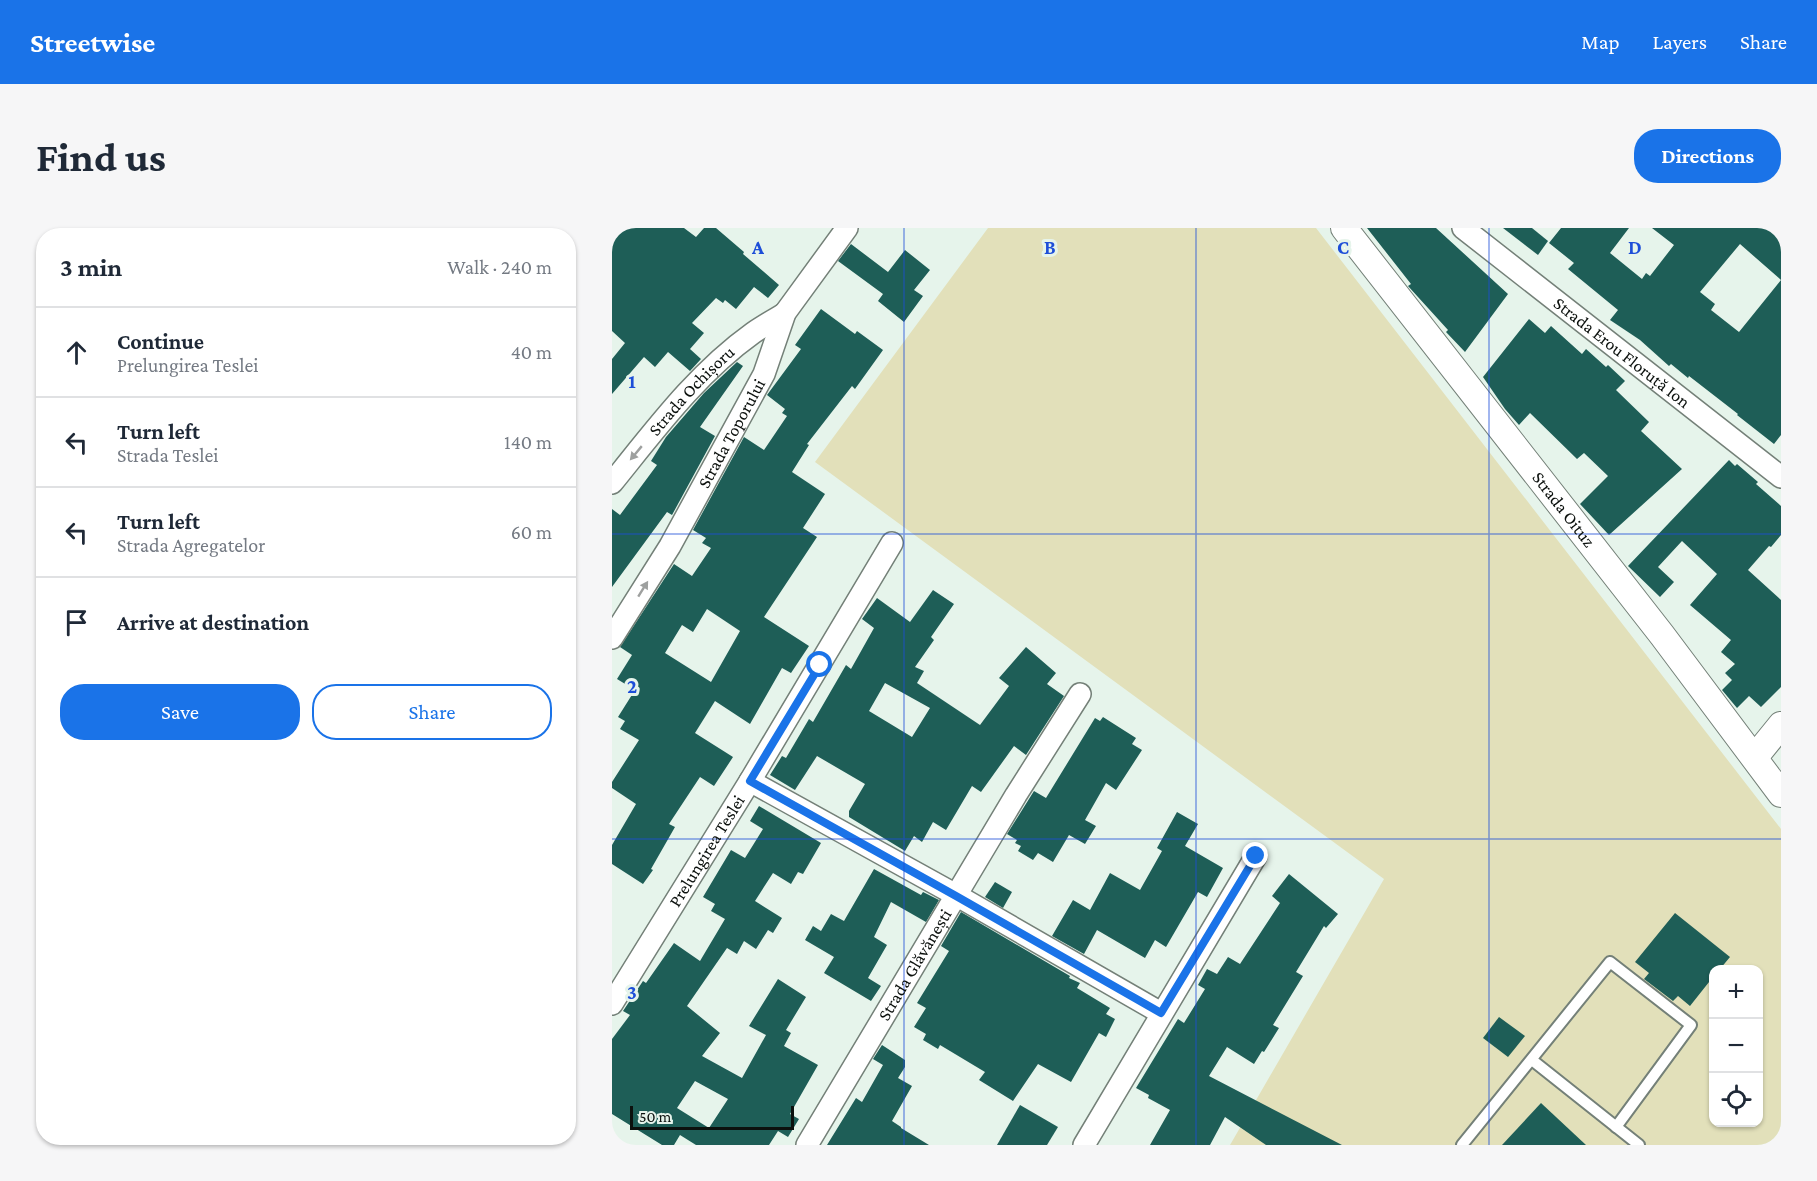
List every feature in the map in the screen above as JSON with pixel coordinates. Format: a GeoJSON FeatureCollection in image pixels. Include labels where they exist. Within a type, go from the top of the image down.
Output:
{"type":"FeatureCollection","features":[{"type":"Feature","properties":{"kind":"street","name":"Strada Toporului"},"geometry":{"type":"LineString","coordinates":[[612,638],[670,546],[764,374],[784,313],[847,228]]}},
{"type":"Feature","properties":{"kind":"street","name":"Strada Oituz"},"geometry":{"type":"LineString","coordinates":[[1344,228],[1551,492],[1781,794]]}},
{"type":"Feature","properties":{"kind":"street","name":"Strada Erou Floruță Ion"},"geometry":{"type":"LineString","coordinates":[[1463,228],[1781,477]]}},
{"type":"Feature","properties":{"kind":"street","name":"Strada Ochișoru"},"geometry":{"type":"LineString","coordinates":[[612,483],[686,393],[753,333],[784,313]]}},
{"type":"Feature","properties":{"kind":"street","name":"Prelungirea Teslei"},"geometry":{"type":"LineString","coordinates":[[612,1004],[750,781],[892,543]]}},
{"type":"Feature","properties":{"kind":"street","name":"Strada Glăvănești"},"geometry":{"type":"LineString","coordinates":[[807,1145],[1016,795],[1080,694]]}},
{"type":"Feature","properties":{"kind":"street"},"geometry":{"type":"LineString","coordinates":[[1755,757],[1781,725]]}},
{"type":"Feature","properties":{"kind":"street"},"geometry":{"type":"LineString","coordinates":[[750,781],[1161,1013]]}},
{"type":"Feature","properties":{"kind":"street"},"geometry":{"type":"LineString","coordinates":[[1083,1145],[1256,856]]}},
{"type":"Feature","properties":{"kind":"lane"},"geometry":{"type":"LineString","coordinates":[[1462,1145],[1610,962],[1690,1025],[1616,1127]]}},
{"type":"Feature","properties":{"kind":"lane"},"geometry":{"type":"LineString","coordinates":[[1532,1060],[1639,1145]]}},
{"type":"Feature","properties":{"kind":"shaded area"},"geometry":{"type":"Polygon","coordinates":[[[988,228],[1316,228],[1781,829],[1781,1145],[1230,1145],[1384,879],[815,462],[988,228]]]}},
{"type":"Feature","properties":{"kind":"building"},"geometry":{"type":"Polygon","coordinates":[[[618,228],[684,228],[696,237],[704,228],[716,228],[779,285],[768,298],[754,287],[736,309],[725,300],[723,303],[716,298],[692,323],[704,333],[690,349],[701,359],[690,371],[668,352],[655,367],[644,357],[612,394],[612,359],[625,343],[612,331],[612,235],[618,228]]]}},
{"type":"Feature","properties":{"kind":"building"},"geometry":{"type":"Polygon","coordinates":[[[1367,228],[1436,228],[1508,294],[1465,352],[1408,286],[1411,284],[1367,228]]]}},
{"type":"Feature","properties":{"kind":"building"},"geometry":{"type":"Polygon","coordinates":[[[1503,228],[1532,228],[1548,241],[1538,255],[1503,228]]]}},
{"type":"Feature","properties":{"kind":"building"},"geometry":{"type":"Polygon","coordinates":[[[1561,228],[1629,228],[1610,253],[1642,279],[1646,273],[1650,276],[1674,245],[1652,228],[1781,228],[1781,280],[1781,435],[1774,444],[1689,376],[1688,378],[1671,364],[1669,366],[1640,340],[1610,320],[1618,310],[1568,269],[1574,263],[1549,243],[1561,228]],[[1740,244],[1700,292],[1715,304],[1711,310],[1739,332],[1781,280],[1740,244]]]}},
{"type":"Feature","properties":{"kind":"building"},"geometry":{"type":"Polygon","coordinates":[[[851,244],[888,272],[905,250],[930,270],[914,290],[923,296],[904,322],[878,301],[883,294],[838,261],[851,244]]]}},
{"type":"Feature","properties":{"kind":"building"},"geometry":{"type":"Polygon","coordinates":[[[821,309],[855,334],[857,331],[883,350],[855,389],[852,386],[807,444],[809,445],[792,472],[825,494],[803,528],[817,537],[764,617],[809,646],[791,673],[782,668],[750,724],[715,701],[695,733],[733,757],[714,786],[700,777],[669,824],[675,827],[651,869],[653,870],[643,884],[612,864],[612,845],[636,804],[612,788],[612,782],[639,740],[620,729],[625,721],[618,717],[635,690],[617,679],[632,655],[620,647],[674,564],[692,576],[711,548],[702,543],[706,538],[693,530],[744,437],[764,450],[787,416],[782,413],[785,409],[767,395],[801,349],[795,345],[821,309]],[[707,609],[693,632],[682,625],[665,653],[711,682],[740,631],[707,609]]]}},
{"type":"Feature","properties":{"kind":"building"},"geometry":{"type":"Polygon","coordinates":[[[1529,319],[1545,333],[1551,326],[1582,354],[1586,349],[1625,381],[1616,390],[1649,422],[1641,431],[1682,469],[1609,535],[1580,504],[1608,476],[1584,453],[1577,459],[1530,413],[1519,425],[1483,377],[1529,319]]]}},
{"type":"Feature","properties":{"kind":"building"},"geometry":{"type":"Polygon","coordinates":[[[737,362],[743,366],[700,427],[715,436],[672,515],[667,512],[612,587],[612,509],[620,515],[657,465],[651,461],[666,437],[704,393],[737,362]]]}},
{"type":"Feature","properties":{"kind":"building"},"geometry":{"type":"Polygon","coordinates":[[[1729,460],[1758,482],[1756,484],[1781,506],[1781,535],[1748,570],[1781,600],[1781,687],[1761,707],[1749,696],[1737,708],[1722,690],[1732,680],[1725,673],[1735,664],[1721,652],[1731,640],[1690,605],[1717,574],[1682,541],[1658,567],[1674,582],[1660,597],[1628,566],[1729,460]]]}},
{"type":"Feature","properties":{"kind":"building"},"geometry":{"type":"Polygon","coordinates":[[[933,590],[954,604],[931,637],[934,640],[915,667],[924,671],[917,683],[980,725],[1009,686],[999,678],[1026,647],[1056,673],[1047,684],[1064,696],[1026,755],[1014,746],[981,792],[972,786],[946,830],[933,822],[922,842],[914,836],[905,851],[849,817],[849,811],[865,784],[817,756],[795,790],[770,775],[782,756],[786,758],[809,719],[813,722],[846,665],[851,669],[874,628],[862,619],[877,598],[910,622],[933,590]],[[885,683],[869,711],[912,737],[930,708],[885,683]]]}},
{"type":"Feature","properties":{"kind":"building"},"geometry":{"type":"Polygon","coordinates":[[[1103,717],[1136,738],[1132,744],[1142,750],[1116,790],[1106,783],[1085,820],[1096,826],[1085,844],[1069,835],[1053,862],[1038,853],[1033,860],[1018,851],[1021,846],[1015,843],[1017,840],[1007,834],[1034,791],[1046,798],[1095,718],[1100,721],[1103,717]]]}},
{"type":"Feature","properties":{"kind":"building"},"geometry":{"type":"Polygon","coordinates":[[[759,806],[821,843],[803,874],[798,872],[791,884],[773,873],[755,901],[782,918],[773,933],[768,930],[756,949],[744,941],[737,954],[727,948],[687,1006],[720,1033],[702,1056],[742,1078],[766,1035],[749,1026],[778,979],[806,997],[786,1030],[791,1033],[784,1046],[818,1065],[790,1114],[799,1119],[788,1137],[778,1131],[769,1145],[696,1145],[680,1135],[674,1145],[662,1145],[612,1114],[612,1039],[630,1015],[623,1011],[643,981],[646,983],[674,943],[700,961],[725,919],[711,911],[715,904],[703,897],[731,850],[745,858],[763,829],[750,821],[759,806]],[[695,1081],[677,1108],[709,1128],[728,1099],[695,1081]]]}},
{"type":"Feature","properties":{"kind":"building"},"geometry":{"type":"Polygon","coordinates":[[[1177,812],[1198,824],[1185,846],[1223,868],[1207,897],[1198,892],[1166,947],[1155,940],[1145,958],[1097,930],[1084,954],[1052,936],[1073,900],[1090,910],[1110,873],[1140,890],[1162,851],[1157,848],[1177,812]]]}},
{"type":"Feature","properties":{"kind":"building"},"geometry":{"type":"Polygon","coordinates":[[[874,869],[921,895],[923,892],[939,900],[926,922],[891,902],[874,937],[887,945],[868,978],[881,986],[871,1001],[824,973],[834,957],[805,940],[813,926],[821,931],[831,914],[844,921],[874,869]]]}},
{"type":"Feature","properties":{"kind":"building"},"geometry":{"type":"Polygon","coordinates":[[[1289,874],[1338,914],[1326,928],[1324,926],[1296,972],[1303,976],[1273,1025],[1279,1028],[1264,1052],[1262,1051],[1254,1064],[1227,1047],[1209,1076],[1342,1145],[1266,1145],[1225,1117],[1210,1145],[1150,1145],[1170,1110],[1148,1098],[1149,1095],[1136,1088],[1178,1019],[1184,1023],[1205,989],[1198,985],[1207,969],[1217,974],[1228,957],[1240,964],[1280,903],[1272,896],[1289,874]]]}},
{"type":"Feature","properties":{"kind":"building"},"geometry":{"type":"Polygon","coordinates":[[[995,882],[1012,892],[1003,908],[985,897],[995,882]]]}},
{"type":"Feature","properties":{"kind":"building"},"geometry":{"type":"Polygon","coordinates":[[[961,912],[1070,976],[1069,978],[1080,983],[1077,988],[1110,1008],[1106,1014],[1115,1019],[1106,1037],[1099,1033],[1071,1082],[1038,1064],[1013,1101],[979,1080],[985,1072],[940,1045],[938,1049],[923,1040],[926,1034],[914,1027],[926,1008],[917,1003],[949,951],[941,946],[961,912]]]}},
{"type":"Feature","properties":{"kind":"building"},"geometry":{"type":"Polygon","coordinates":[[[1675,913],[1730,957],[1723,965],[1709,965],[1709,982],[1690,1006],[1678,996],[1673,1001],[1644,979],[1649,973],[1635,962],[1675,913]]]}},
{"type":"Feature","properties":{"kind":"building"},"geometry":{"type":"Polygon","coordinates":[[[1499,1017],[1525,1036],[1508,1057],[1483,1038],[1499,1017]]]}},
{"type":"Feature","properties":{"kind":"building"},"geometry":{"type":"Polygon","coordinates":[[[882,1045],[905,1060],[905,1067],[898,1078],[912,1086],[892,1121],[929,1145],[827,1145],[856,1098],[862,1102],[883,1065],[873,1059],[882,1045]]]}},
{"type":"Feature","properties":{"kind":"building"},"geometry":{"type":"Polygon","coordinates":[[[1541,1103],[1586,1145],[1502,1145],[1541,1103]]]}},
{"type":"Feature","properties":{"kind":"building"},"geometry":{"type":"Polygon","coordinates":[[[1020,1105],[1058,1127],[1047,1145],[997,1145],[1020,1105]]]}},
{"type":"Feature","properties":{"kind":"route"},"geometry":{"type":"LineString","coordinates":[[820,665],[750,781],[1161,1013],[1256,856]]}}]}
